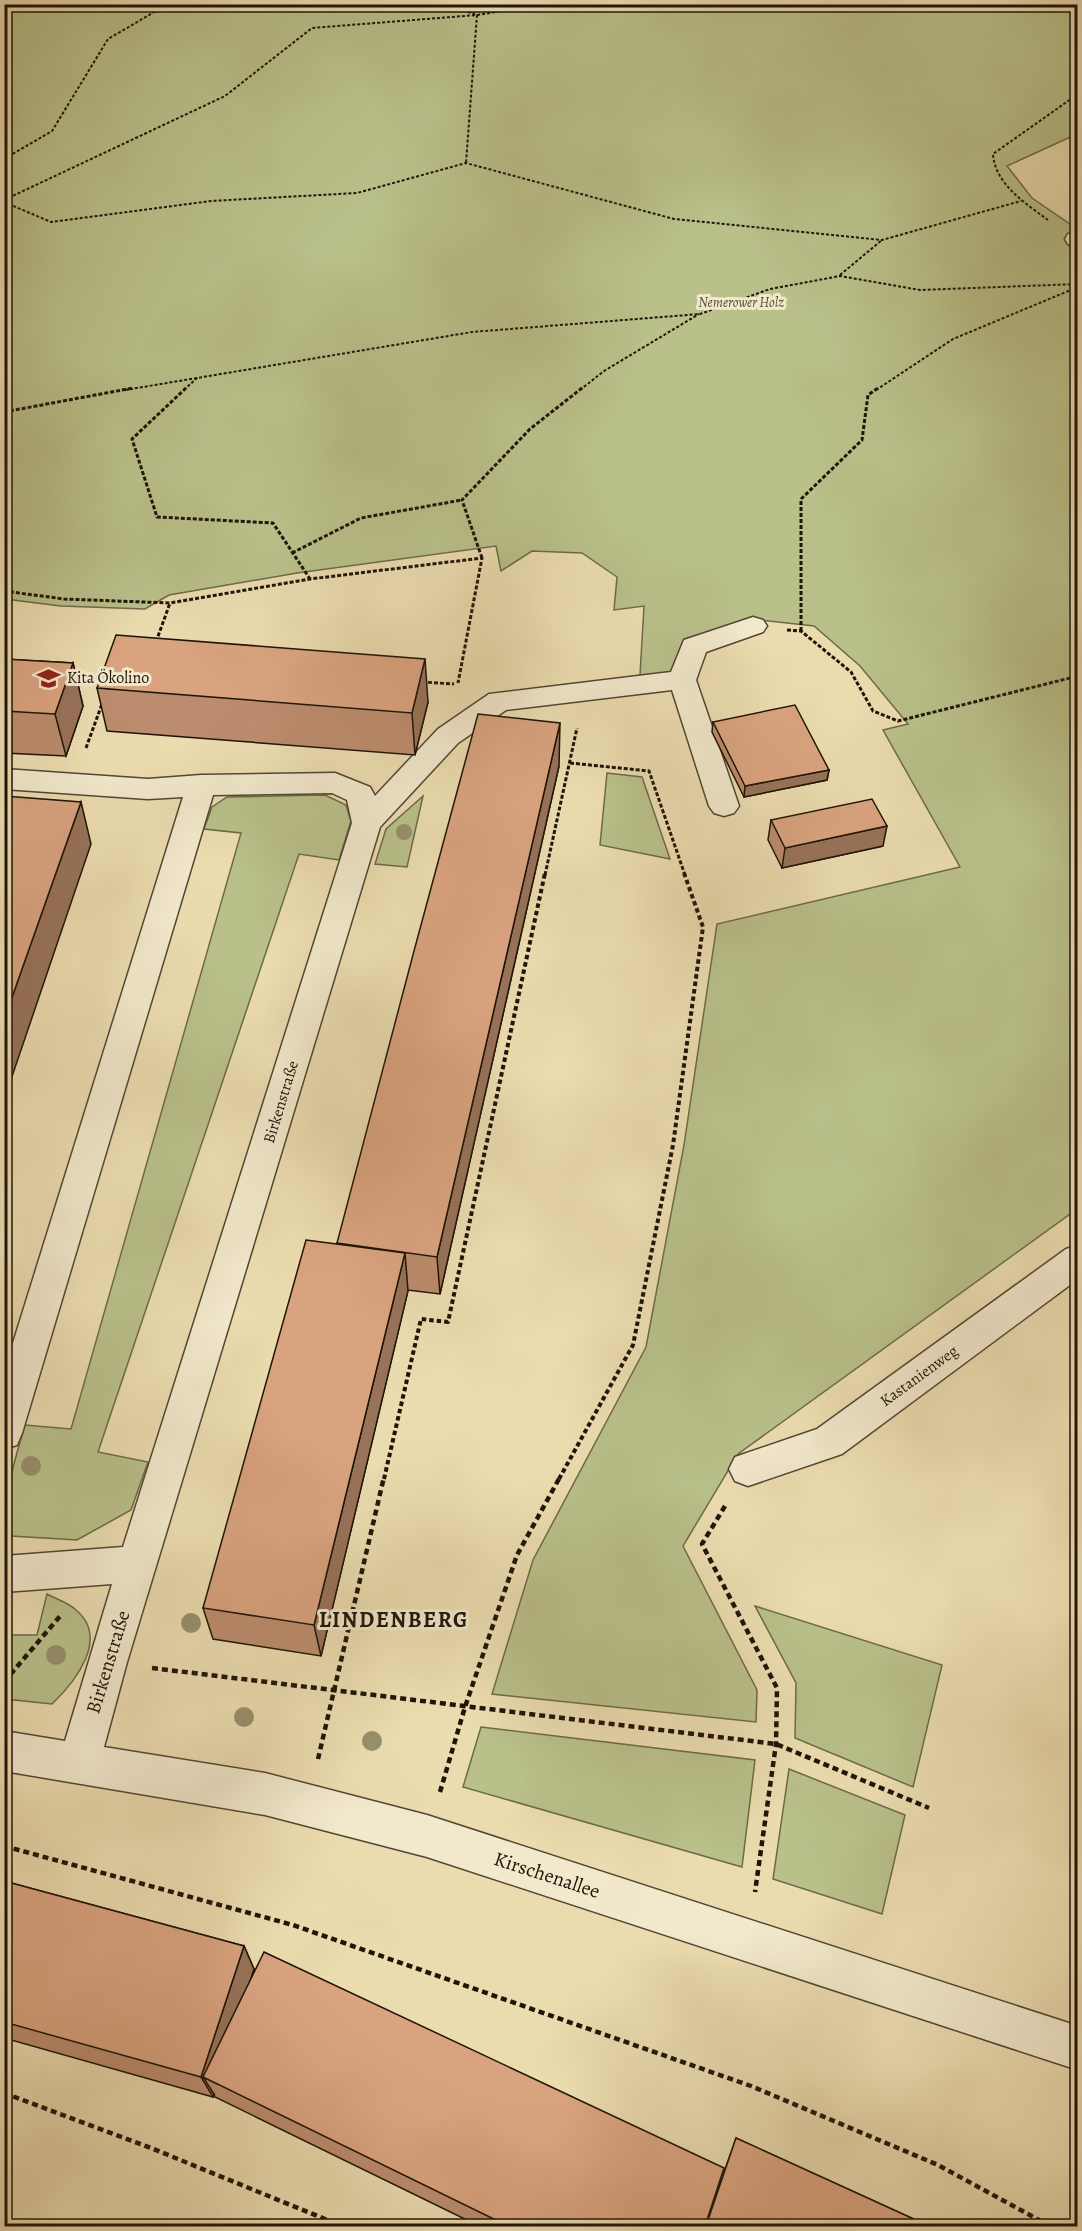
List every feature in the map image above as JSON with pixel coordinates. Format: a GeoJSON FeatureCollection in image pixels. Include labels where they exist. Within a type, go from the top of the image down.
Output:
{"type":"FeatureCollection","features":[{"type":"Feature","properties":{"kind":"street"},"geometry":{"type":"LineString","coordinates":[[724,806],[681,681],[694,646],[753,626]]}},
{"type":"Feature","properties":{"kind":"street"},"geometry":{"type":"LineString","coordinates":[[368,824],[448,736],[499,701],[681,681]]}},
{"type":"Feature","properties":{"kind":"street"},"geometry":{"type":"LineString","coordinates":[[4,779],[148,789],[201,785],[335,783],[360,794],[368,824]]}},
{"type":"Feature","properties":{"kind":"street"},"geometry":{"type":"LineString","coordinates":[[4,1433],[201,785]]}},
{"type":"Feature","properties":{"kind":"street","name":"Birkenstraße"},"geometry":{"type":"LineString","coordinates":[[80,1761],[107,1662],[120,1565],[368,824]]}},
{"type":"Feature","properties":{"kind":"street","name":"Kastanienweg"},"geometry":{"type":"LineString","coordinates":[[748,1469],[829,1442],[1077,1259]]}},
{"type":"Feature","properties":{"kind":"street"},"geometry":{"type":"LineString","coordinates":[[4,1574],[120,1565]]}},
{"type":"Feature","properties":{"kind":"street","name":"Kirschenallee"},"geometry":{"type":"LineString","coordinates":[[4,1751],[80,1761],[308,1804],[427,1836],[1077,2048]]}},
{"type":"Feature","properties":{"kind":"path"},"geometry":{"type":"LineString","coordinates":[[4,159],[52,131],[108,39],[168,4]]}},
{"type":"Feature","properties":{"kind":"path"},"geometry":{"type":"LineString","coordinates":[[444,4],[477,15]]}},
{"type":"Feature","properties":{"kind":"path"},"geometry":{"type":"LineString","coordinates":[[4,201],[225,96],[312,28],[477,15],[546,4]]}},
{"type":"Feature","properties":{"kind":"path"},"geometry":{"type":"LineString","coordinates":[[466,163],[477,15]]}},
{"type":"Feature","properties":{"kind":"path"},"geometry":{"type":"LineString","coordinates":[[1077,94],[993,154],[994,170],[1021,201],[1077,240]]}},
{"type":"Feature","properties":{"kind":"path"},"geometry":{"type":"LineString","coordinates":[[4,201],[51,222],[211,201],[357,193],[466,163],[674,219],[882,240],[1021,201]]}},
{"type":"Feature","properties":{"kind":"path"},"geometry":{"type":"LineString","coordinates":[[840,276],[882,240]]}},
{"type":"Feature","properties":{"kind":"path"},"geometry":{"type":"LineString","coordinates":[[292,553],[361,519],[462,500],[530,429],[604,371],[700,314],[770,290],[840,276],[920,290],[1077,286]]}},
{"type":"Feature","properties":{"kind":"path"},"geometry":{"type":"LineString","coordinates":[[801,631],[801,499],[862,440],[868,395],[953,339],[1077,286]]}},
{"type":"Feature","properties":{"kind":"path"},"geometry":{"type":"LineString","coordinates":[[4,412],[199,376],[472,332],[700,314]]}},
{"type":"Feature","properties":{"kind":"path"},"geometry":{"type":"LineString","coordinates":[[199,376],[132,439],[157,517],[273,522],[310,579]]}},
{"type":"Feature","properties":{"kind":"path"},"geometry":{"type":"LineString","coordinates":[[420,682],[458,684],[482,558],[462,500]]}},
{"type":"Feature","properties":{"kind":"path"},"geometry":{"type":"LineString","coordinates":[[4,591],[64,599],[170,603],[310,579],[482,558]]}},
{"type":"Feature","properties":{"kind":"path"},"geometry":{"type":"LineString","coordinates":[[155,644],[170,603]]}},
{"type":"Feature","properties":{"kind":"path"},"geometry":{"type":"LineString","coordinates":[[753,626],[801,631],[852,672],[873,711],[897,721],[1077,676]]}},
{"type":"Feature","properties":{"kind":"path"},"geometry":{"type":"LineString","coordinates":[[308,1804],[421,1319],[448,1322],[584,693]]}},
{"type":"Feature","properties":{"kind":"path"},"geometry":{"type":"LineString","coordinates":[[71,783],[106,694]]}},
{"type":"Feature","properties":{"kind":"path"},"geometry":{"type":"LineString","coordinates":[[427,1836],[465,1707],[518,1555],[633,1345],[674,1145],[704,927],[649,771],[570,763]]}},
{"type":"Feature","properties":{"kind":"path"},"geometry":{"type":"LineString","coordinates":[[748,1469],[702,1544],[777,1688],[776,1744],[748,1941]]}},
{"type":"Feature","properties":{"kind":"path"},"geometry":{"type":"LineString","coordinates":[[4,1682],[120,1565]]}},
{"type":"Feature","properties":{"kind":"path"},"geometry":{"type":"LineString","coordinates":[[107,1662],[776,1744],[929,1808]]}},
{"type":"Feature","properties":{"kind":"path"},"geometry":{"type":"LineString","coordinates":[[4,1846],[293,1925],[751,2086],[938,2165],[1050,2226]]}},
{"type":"Feature","properties":{"kind":"path"},"geometry":{"type":"LineString","coordinates":[[4,2092],[151,2148],[342,2226]]}},
{"type":"Feature","properties":{"kind":"green space","name":"Nemerower Holz"},"geometry":{"type":"Polygon","coordinates":[[[5,5],[1077,5],[1077,134],[1007,166],[1032,198],[1077,229],[1077,243],[1071,247],[1078,251],[1077,1209],[738,1454],[683,1546],[757,1690],[756,1722],[492,1694],[533,1560],[646,1347],[684,1145],[717,924],[960,867],[883,730],[908,724],[860,666],[814,626],[750,619],[684,639],[670,673],[640,675],[644,606],[614,610],[617,577],[582,553],[532,551],[501,571],[496,546],[297,573],[169,595],[145,609],[61,606],[5,599],[5,5]]]}},
{"type":"Feature","properties":{"kind":"green space"},"geometry":{"type":"Polygon","coordinates":[[[607,773],[642,777],[670,859],[600,845],[607,773]]]}},
{"type":"Feature","properties":{"kind":"green space"},"geometry":{"type":"Polygon","coordinates":[[[325,795],[346,805],[351,821],[339,860],[299,854],[98,1452],[148,1462],[131,1510],[77,1540],[11,1536],[8,1523],[8,1495],[25,1425],[71,1429],[241,833],[204,829],[212,807],[227,797],[325,795]]]}},
{"type":"Feature","properties":{"kind":"green space"},"geometry":{"type":"Polygon","coordinates":[[[423,796],[407,867],[375,864],[386,829],[423,796]]]}},
{"type":"Feature","properties":{"kind":"green space"},"geometry":{"type":"Polygon","coordinates":[[[47,1594],[66,1603],[86,1621],[90,1633],[85,1659],[79,1672],[52,1704],[5,1699],[5,1635],[37,1635],[47,1594]]]}},
{"type":"Feature","properties":{"kind":"green space"},"geometry":{"type":"Polygon","coordinates":[[[755,1606],[942,1665],[913,1787],[795,1738],[796,1683],[755,1606]]]}},
{"type":"Feature","properties":{"kind":"green space"},"geometry":{"type":"Polygon","coordinates":[[[481,1727],[755,1760],[742,1867],[463,1787],[481,1727]]]}},
{"type":"Feature","properties":{"kind":"green space"},"geometry":{"type":"Polygon","coordinates":[[[789,1769],[905,1815],[882,1914],[773,1879],[789,1769]]]}},
{"type":"Feature","properties":{"kind":"building"},"geometry":{"type":"Polygon","coordinates":[[[116,635],[425,659],[412,713],[97,688],[116,635]]]}},
{"type":"Feature","properties":{"kind":"building"},"geometry":{"type":"Polygon","coordinates":[[[4,659],[73,663],[55,714],[4,711],[4,659]]]}},
{"type":"Feature","properties":{"kind":"building"},"geometry":{"type":"Polygon","coordinates":[[[795,705],[829,770],[745,786],[713,722],[795,705]]]}},
{"type":"Feature","properties":{"kind":"building"},"geometry":{"type":"Polygon","coordinates":[[[478,714],[560,723],[437,1257],[337,1243],[414,951],[478,714]]]}},
{"type":"Feature","properties":{"kind":"building"},"geometry":{"type":"Polygon","coordinates":[[[4,796],[81,802],[4,1020],[4,796]]]}},
{"type":"Feature","properties":{"kind":"building"},"geometry":{"type":"Polygon","coordinates":[[[872,799],[887,826],[785,848],[771,820],[872,799]]]}},
{"type":"Feature","properties":{"kind":"building"},"geometry":{"type":"Polygon","coordinates":[[[306,1240],[405,1253],[314,1625],[203,1608],[306,1240]]]}},
{"type":"Feature","properties":{"kind":"building"},"geometry":{"type":"Polygon","coordinates":[[[4,1881],[244,1946],[201,2077],[4,2022],[4,1881]]]}},
{"type":"Feature","properties":{"kind":"building"},"geometry":{"type":"Polygon","coordinates":[[[264,1952],[724,2168],[705,2226],[508,2226],[203,2077],[264,1952]]]}},
{"type":"Feature","properties":{"kind":"building"},"geometry":{"type":"Polygon","coordinates":[[[736,2138],[929,2226],[706,2226],[736,2138]]]}},
{"type":"Feature","properties":{"kind":"place","name":"Kita Ökolino"},"geometry":{"type":"Point","coordinates":[49,678]}},
{"type":"Feature","properties":{"kind":"district","name":"LINDENBERG"},"geometry":{"type":"Point","coordinates":[394,1620]}}]}
